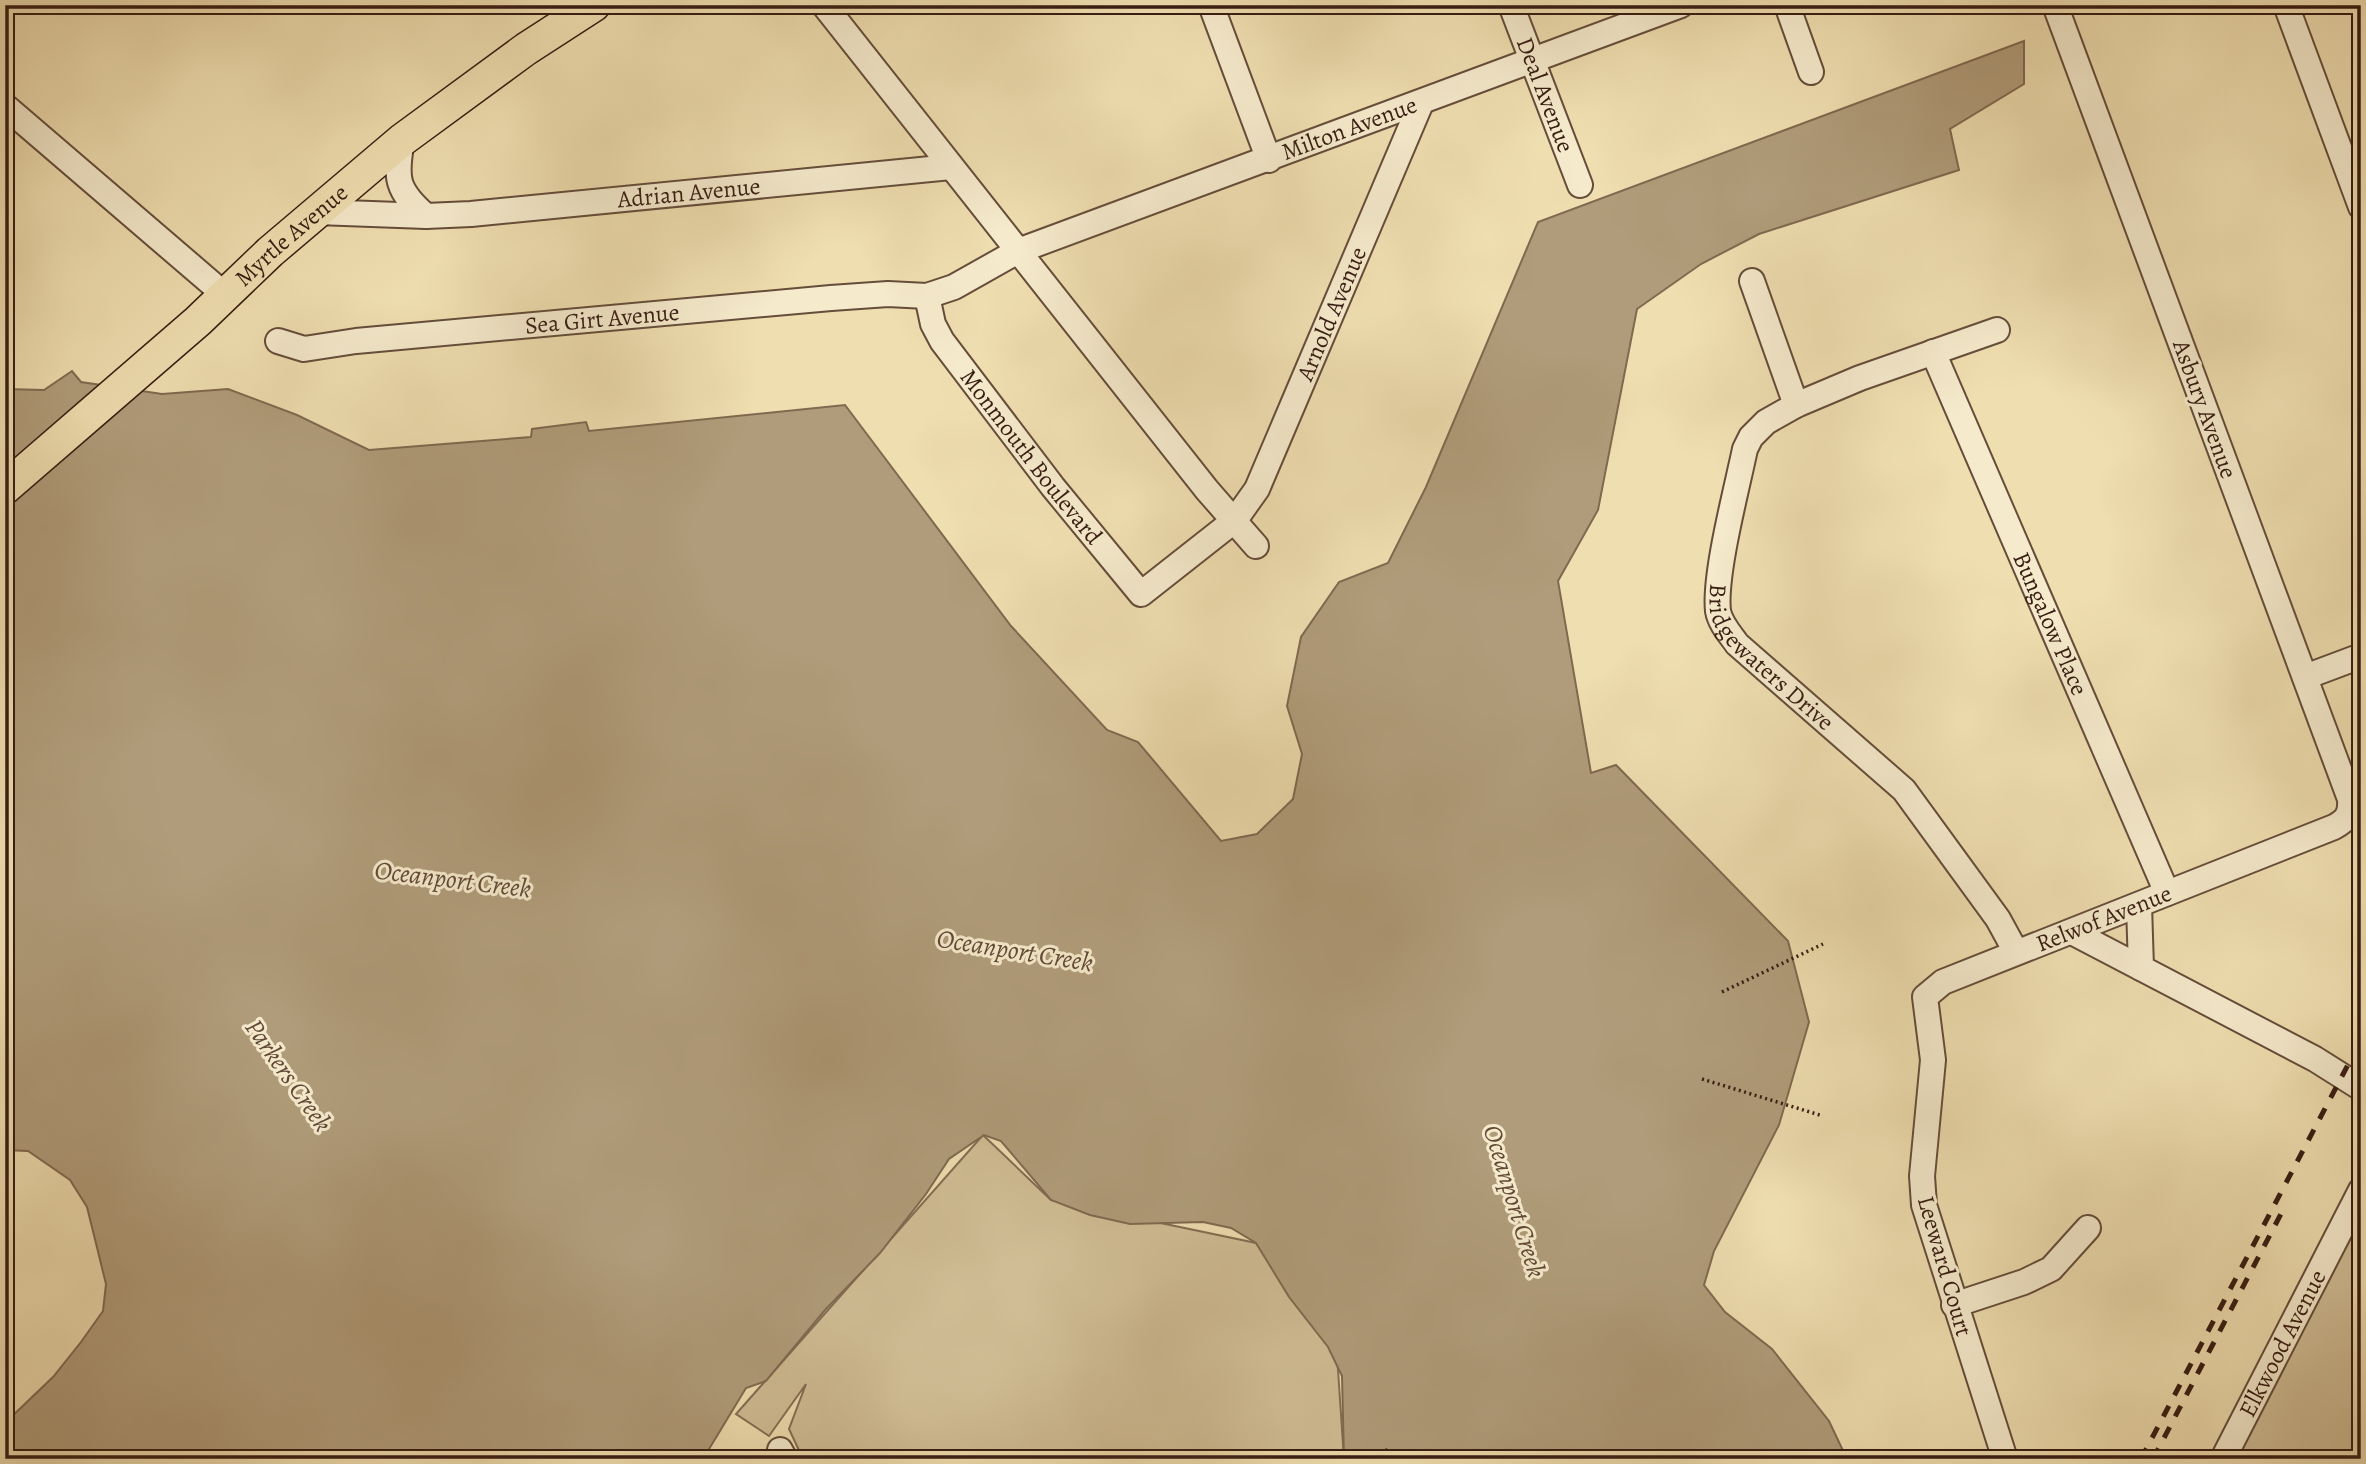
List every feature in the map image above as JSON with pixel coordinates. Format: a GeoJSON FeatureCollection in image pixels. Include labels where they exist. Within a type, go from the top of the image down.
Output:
{"type":"FeatureCollection","features":[{"type":"Feature","properties":{"kind":"main road","name":"Myrtle Avenue"},"geometry":{"type":"LineString","coordinates":[[5,488],[402,140],[516,56],[594,5]]}},
{"type":"Feature","properties":{"kind":"street"},"geometry":{"type":"LineString","coordinates":[[824,5],[1207,490],[1256,546]]}},
{"type":"Feature","properties":{"kind":"street"},"geometry":{"type":"LineString","coordinates":[[1211,5],[1269,160]]}},
{"type":"Feature","properties":{"kind":"street","name":"Deal Avenue"},"geometry":{"type":"LineString","coordinates":[[1511,5],[1580,185]]}},
{"type":"Feature","properties":{"kind":"street","name":"Milton Avenue"},"geometry":{"type":"LineString","coordinates":[[1018,251],[1681,5]]}},
{"type":"Feature","properties":{"kind":"street"},"geometry":{"type":"LineString","coordinates":[[1787,5],[1811,72]]}},
{"type":"Feature","properties":{"kind":"street","name":"Asbury Avenue"},"geometry":{"type":"LineString","coordinates":[[2055,5],[2350,799],[2350,814]]}},
{"type":"Feature","properties":{"kind":"street"},"geometry":{"type":"LineString","coordinates":[[2286,5],[2361,207]]}},
{"type":"Feature","properties":{"kind":"street","name":"Arnold Avenue"},"geometry":{"type":"LineString","coordinates":[[1235,520],[1257,489],[1421,103]]}},
{"type":"Feature","properties":{"kind":"street"},"geometry":{"type":"LineString","coordinates":[[5,106],[225,295]]}},
{"type":"Feature","properties":{"kind":"street"},"geometry":{"type":"LineString","coordinates":[[402,140],[397,168],[399,183],[406,199],[426,216]]}},
{"type":"Feature","properties":{"kind":"street","name":"Adrian Avenue"},"geometry":{"type":"LineString","coordinates":[[317,212],[426,216],[951,167]]}},
{"type":"Feature","properties":{"kind":"street"},"geometry":{"type":"LineString","coordinates":[[927,296],[954,287],[1018,251]]}},
{"type":"Feature","properties":{"kind":"street"},"geometry":{"type":"LineString","coordinates":[[1752,281],[1796,405]]}},
{"type":"Feature","properties":{"kind":"street","name":"Sea Girt Avenue"},"geometry":{"type":"LineString","coordinates":[[278,341],[313,349],[356,341],[831,298],[888,294],[927,296]]}},
{"type":"Feature","properties":{"kind":"street","name":"Monmouth Boulevard"},"geometry":{"type":"LineString","coordinates":[[927,296],[933,324],[942,341],[1044,477],[1141,594],[1235,520]]}},
{"type":"Feature","properties":{"kind":"street","name":"Bridgewaters Drive"},"geometry":{"type":"LineString","coordinates":[[1997,330],[1796,405],[1766,422],[1751,437],[1745,449],[1721,573],[1720,617],[1737,644],[1904,790],[1998,919],[2016,952]]}},
{"type":"Feature","properties":{"kind":"street","name":"Bungalow Place"},"geometry":{"type":"LineString","coordinates":[[1933,352],[2167,894]]}},
{"type":"Feature","properties":{"kind":"street"},"geometry":{"type":"LineString","coordinates":[[2305,677],[2361,656]]}},
{"type":"Feature","properties":{"kind":"street","name":"Relwof Avenue"},"geometry":{"type":"LineString","coordinates":[[1933,1068],[1925,997],[1928,992],[2016,952],[2074,933],[2334,827],[2350,814]]}},
{"type":"Feature","properties":{"kind":"street"},"geometry":{"type":"LineString","coordinates":[[2140,905],[2141,968]]}},
{"type":"Feature","properties":{"kind":"street"},"geometry":{"type":"LineString","coordinates":[[2074,933],[2315,1059],[2361,1088]]}},
{"type":"Feature","properties":{"kind":"street","name":"Leeward Court"},"geometry":{"type":"LineString","coordinates":[[1933,1068],[1922,1176],[1924,1205],[2005,1459]]}},
{"type":"Feature","properties":{"kind":"street","name":"Elkwood Avenue"},"geometry":{"type":"LineString","coordinates":[[2223,1459],[2361,1190]]}},
{"type":"Feature","properties":{"kind":"street"},"geometry":{"type":"LineString","coordinates":[[1954,1305],[2024,1282],[2051,1269],[2088,1228]]}},
{"type":"Feature","properties":{"kind":"path"},"geometry":{"type":"LineString","coordinates":[[1722,992],[1823,944]]}},
{"type":"Feature","properties":{"kind":"path"},"geometry":{"type":"LineString","coordinates":[[1702,1079],[1823,1116]]}},
{"type":"Feature","properties":{"kind":"path"},"geometry":{"type":"LineString","coordinates":[[1385,1449],[1391,1459]]}},
{"type":"Feature","properties":{"kind":"shaded area"},"geometry":{"type":"Polygon","coordinates":[[[983,1135],[1051,1200],[1256,1243],[1337,1355],[1344,1459],[803,1459],[789,1429],[806,1384],[769,1436],[736,1414],[983,1135]]]}},
{"type":"Feature","properties":{"kind":"shaded area"},"geometry":{"type":"Polygon","coordinates":[[[2361,1220],[2361,1459],[2211,1459],[2361,1220]]]}},
{"type":"Feature","properties":{"kind":"water"},"geometry":{"type":"Polygon","coordinates":[[[2024,41],[2024,84],[1950,129],[1959,170],[1759,234],[1701,264],[1637,309],[1598,510],[1558,581],[1591,773],[1616,765],[1788,941],[1809,1022],[1779,1125],[1714,1251],[1704,1285],[1725,1312],[1772,1349],[1829,1421],[1847,1459],[1344,1459],[1342,1376],[1328,1347],[1289,1297],[1256,1243],[1231,1228],[1203,1222],[1130,1224],[1090,1215],[1051,1200],[1001,1141],[984,1135],[949,1159],[926,1194],[880,1253],[825,1310],[766,1381],[746,1388],[703,1459],[5,1459],[5,1423],[53,1377],[81,1342],[103,1311],[106,1284],[87,1207],[70,1180],[28,1151],[5,1150],[5,389],[44,390],[72,371],[81,382],[162,394],[228,389],[297,415],[369,450],[531,437],[532,429],[586,422],[589,431],[845,405],[1011,626],[1107,730],[1138,742],[1221,841],[1257,834],[1293,799],[1302,754],[1287,706],[1301,637],[1339,582],[1388,563],[1426,487],[1538,222],[2024,41]]]}},
{"type":"Feature","properties":{"kind":"railway"},"geometry":{"type":"LineString","coordinates":[[2141,1459],[2361,1040]]}},
{"type":"Feature","properties":{"kind":"railway"},"geometry":{"type":"LineString","coordinates":[[2153,1459],[2283,1210]]}},
{"type":"Feature","properties":{"kind":"water label","name":"Oceanport Creek"},"geometry":{"type":"Point","coordinates":[453,879]}},
{"type":"Feature","properties":{"kind":"water label","name":"Oceanport Creek"},"geometry":{"type":"Point","coordinates":[1015,950]}},
{"type":"Feature","properties":{"kind":"water label","name":"Parkers Creek"},"geometry":{"type":"Point","coordinates":[289,1075]}},
{"type":"Feature","properties":{"kind":"water label","name":"Oceanport Creek"},"geometry":{"type":"Point","coordinates":[1515,1201]}}]}
